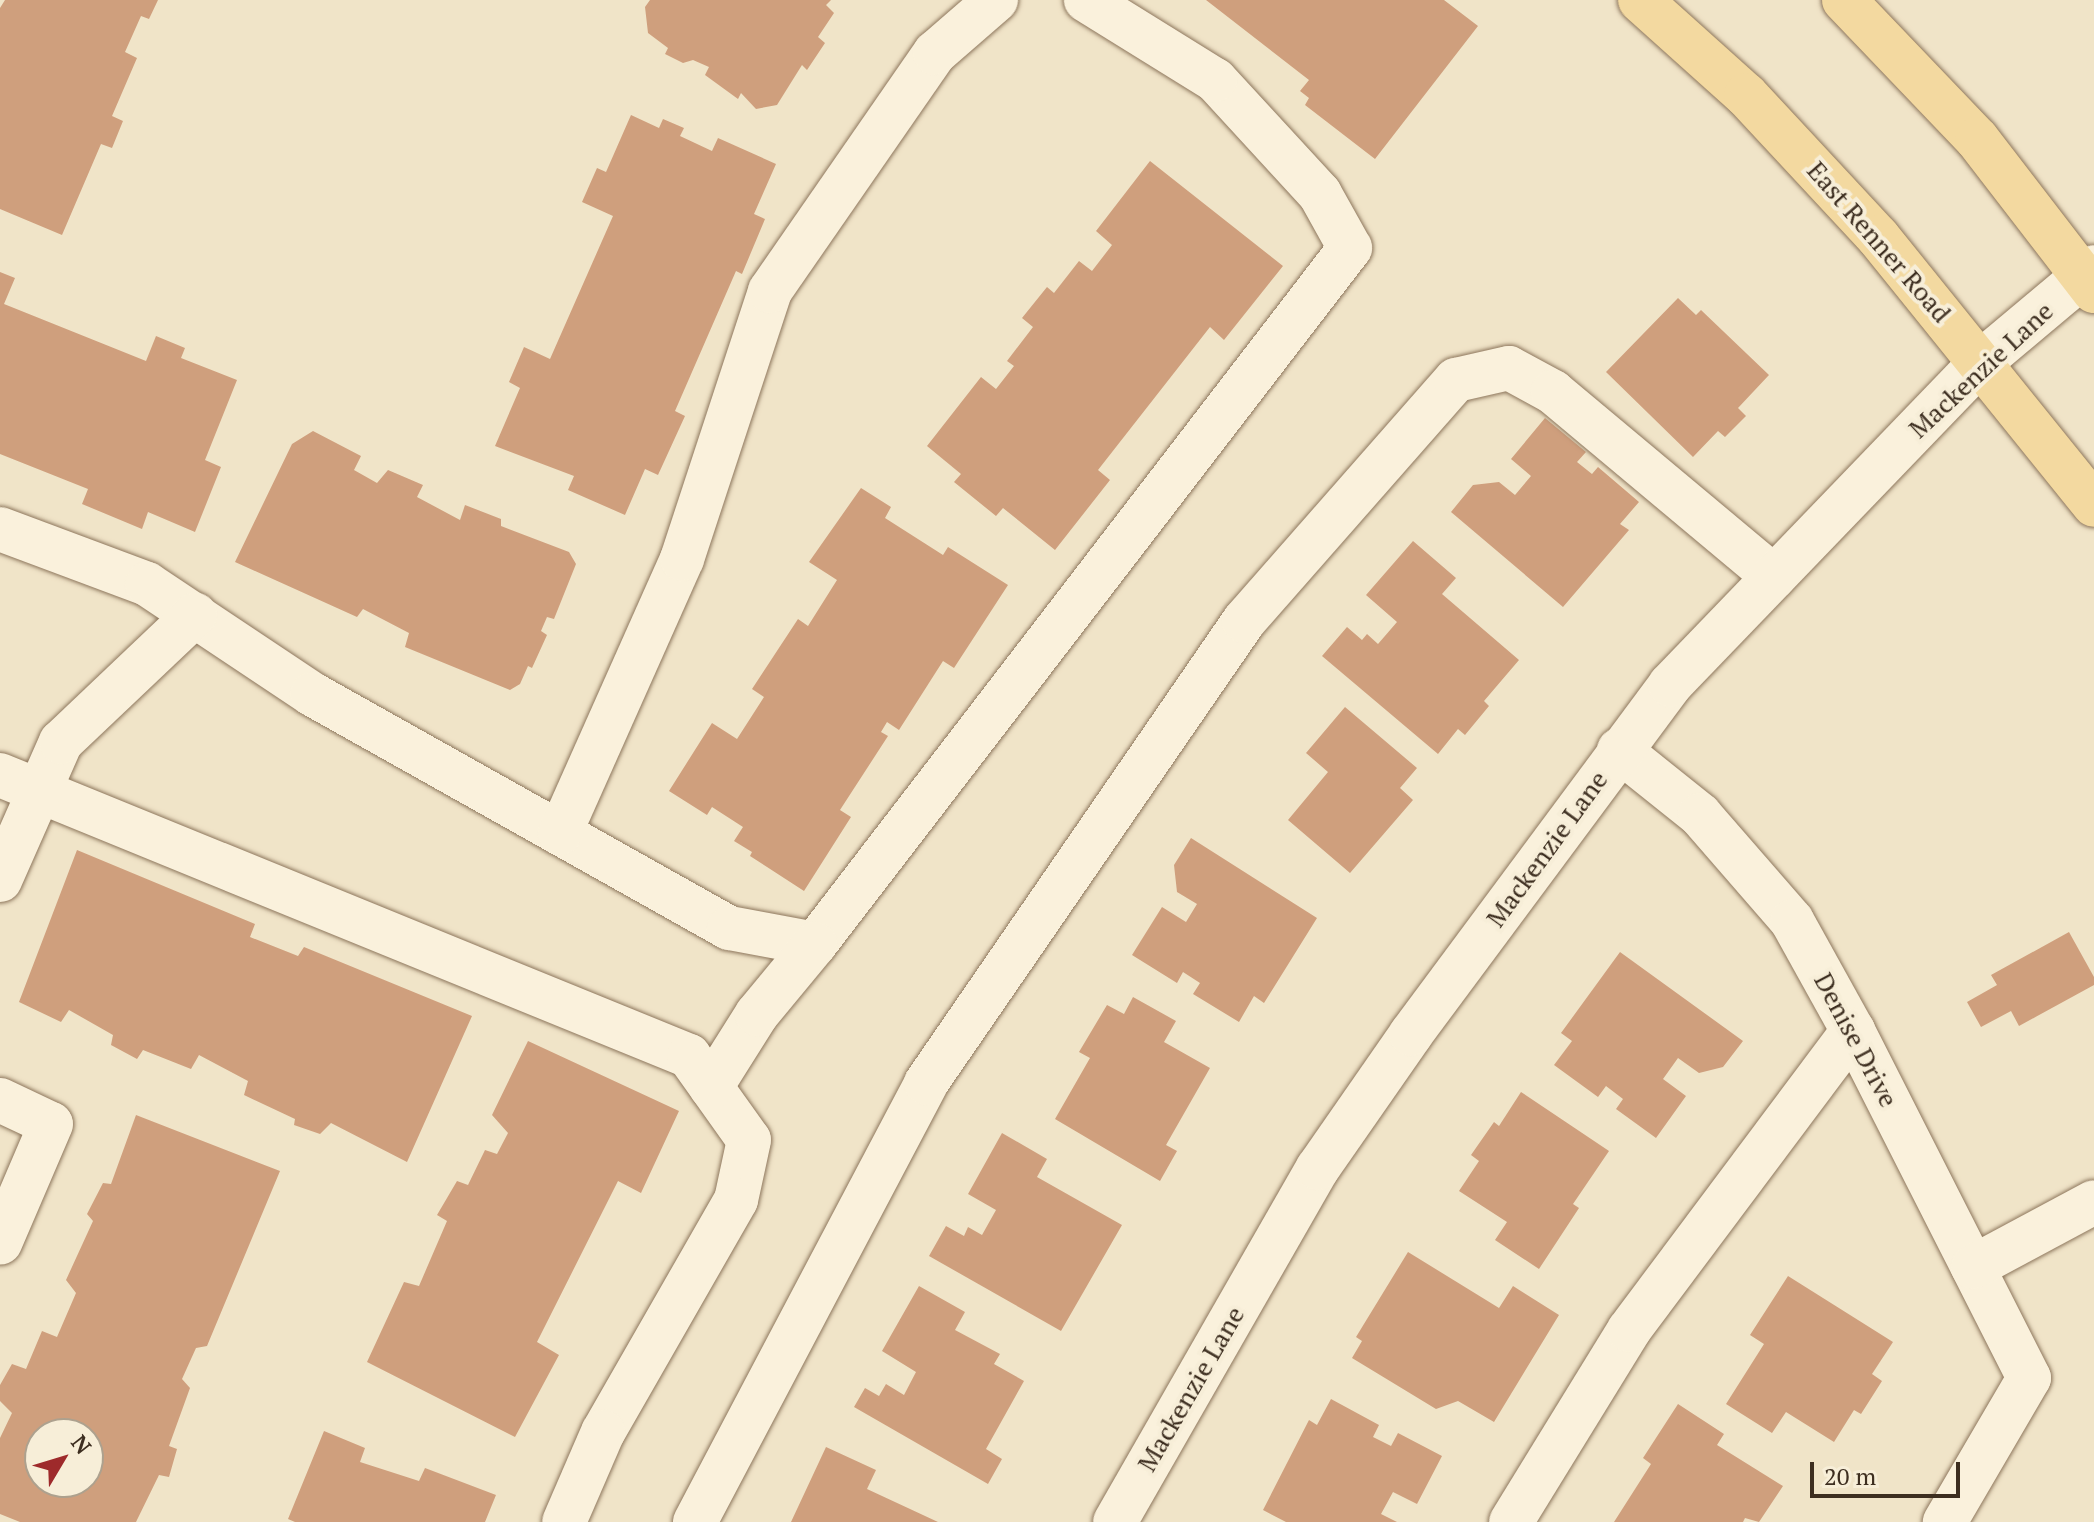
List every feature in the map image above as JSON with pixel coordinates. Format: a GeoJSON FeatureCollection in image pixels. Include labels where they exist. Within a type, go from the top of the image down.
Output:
{"type":"FeatureCollection","features":[{"type":"Feature","properties":{"kind":"main road","name":"East Renner Road"},"geometry":{"type":"LineString","coordinates":[[1640,0],[1746,95],[1878,237],[1982,361],[2094,505]]}},
{"type":"Feature","properties":{"kind":"main road"},"geometry":{"type":"LineString","coordinates":[[1844,0],[1977,139],[2090,278]]}},
{"type":"Feature","properties":{"kind":"street"},"geometry":{"type":"LineString","coordinates":[[560,833],[682,559],[770,291],[935,53],[996,0]]}},
{"type":"Feature","properties":{"kind":"street"},"geometry":{"type":"LineString","coordinates":[[711,1087],[757,1014],[815,944],[1350,248],[1320,194],[1215,80],[1086,0]]}},
{"type":"Feature","properties":{"kind":"street","name":"Mackenzie Lane"},"geometry":{"type":"LineString","coordinates":[[1115,1522],[1318,1168],[1411,1034],[1619,750],[1670,685],[1982,361],[2090,278]]}},
{"type":"Feature","properties":{"kind":"street"},"geometry":{"type":"LineString","coordinates":[[695,1522],[926,1083],[1244,621],[1456,380],[1509,368],[1553,392],[1774,577]]}},
{"type":"Feature","properties":{"kind":"street"},"geometry":{"type":"LineString","coordinates":[[0,529],[147,584],[312,694],[729,928],[815,944]]}},
{"type":"Feature","properties":{"kind":"street"},"geometry":{"type":"LineString","coordinates":[[0,880],[61,742],[195,615]]}},
{"type":"Feature","properties":{"kind":"street","name":"Denise Drive"},"geometry":{"type":"LineString","coordinates":[[1619,750],[1700,815],[1792,921],[1853,1031],[2029,1378],[1945,1522]]}},
{"type":"Feature","properties":{"kind":"street"},"geometry":{"type":"LineString","coordinates":[[0,775],[689,1056],[749,1140],[736,1200],[603,1432],[564,1522]]}},
{"type":"Feature","properties":{"kind":"street"},"geometry":{"type":"LineString","coordinates":[[1511,1522],[1629,1330],[1853,1031]]}},
{"type":"Feature","properties":{"kind":"street"},"geometry":{"type":"LineString","coordinates":[[0,1100],[51,1124],[0,1243]]}},
{"type":"Feature","properties":{"kind":"street"},"geometry":{"type":"LineString","coordinates":[[1973,1267],[2094,1202]]}},
{"type":"Feature","properties":{"kind":"building"},"geometry":{"type":"Polygon","coordinates":[[[5,0],[158,0],[149,19],[141,16],[125,52],[137,58],[112,116],[123,121],[112,148],[101,144],[62,235],[0,209],[0,8],[5,0]]]}},
{"type":"Feature","properties":{"kind":"building"},"geometry":{"type":"Polygon","coordinates":[[[650,0],[831,0],[826,5],[834,13],[818,37],[825,43],[807,70],[802,65],[777,105],[756,109],[741,93],[738,99],[705,75],[709,67],[693,60],[683,63],[665,54],[668,48],[648,33],[645,7],[650,0]]]}},
{"type":"Feature","properties":{"kind":"building"},"geometry":{"type":"Polygon","coordinates":[[[1206,0],[1444,0],[1478,26],[1375,159],[1305,105],[1309,98],[1300,91],[1309,80],[1206,0]]]}},
{"type":"Feature","properties":{"kind":"building"},"geometry":{"type":"Polygon","coordinates":[[[631,115],[659,128],[663,119],[684,128],[680,136],[712,151],[718,138],[776,164],[754,214],[765,219],[742,274],[736,271],[675,411],[685,416],[658,475],[645,469],[625,515],[568,490],[574,476],[495,446],[520,388],[509,382],[524,347],[550,359],[613,216],[582,202],[597,168],[606,172],[631,115]]]}},
{"type":"Feature","properties":{"kind":"building"},"geometry":{"type":"Polygon","coordinates":[[[1150,161],[1283,266],[1224,340],[1210,327],[1098,470],[1110,480],[1055,550],[1003,508],[996,516],[954,482],[961,474],[927,446],[981,377],[996,389],[1014,366],[1007,361],[1033,327],[1022,318],[1047,287],[1054,293],[1079,261],[1092,271],[1112,245],[1096,231],[1150,161]]]}},
{"type":"Feature","properties":{"kind":"building"},"geometry":{"type":"Polygon","coordinates":[[[0,272],[15,278],[4,304],[146,361],[156,336],[185,348],[181,358],[237,380],[205,460],[221,467],[195,532],[148,512],[142,529],[82,504],[88,489],[0,454],[0,272]]]}},
{"type":"Feature","properties":{"kind":"building"},"geometry":{"type":"Polygon","coordinates":[[[1678,298],[1696,315],[1701,310],[1769,375],[1738,408],[1746,416],[1725,437],[1718,431],[1693,457],[1606,372],[1678,298]]]}},
{"type":"Feature","properties":{"kind":"building"},"geometry":{"type":"Polygon","coordinates":[[[1545,418],[1586,452],[1577,462],[1592,474],[1598,467],[1639,502],[1620,524],[1629,530],[1563,607],[1451,512],[1473,485],[1499,482],[1515,495],[1531,476],[1511,459],[1545,418]]]}},
{"type":"Feature","properties":{"kind":"building"},"geometry":{"type":"Polygon","coordinates":[[[313,431],[361,456],[354,470],[377,483],[388,470],[423,485],[417,497],[460,520],[465,505],[501,519],[501,526],[569,552],[576,564],[554,619],[547,617],[541,631],[547,635],[532,668],[528,666],[520,684],[510,690],[405,647],[409,633],[363,609],[357,617],[235,562],[292,444],[313,431]]]}},
{"type":"Feature","properties":{"kind":"building"},"geometry":{"type":"Polygon","coordinates":[[[861,488],[891,507],[885,518],[943,555],[948,547],[1008,585],[954,668],[943,661],[899,730],[887,722],[881,732],[888,736],[840,810],[851,817],[804,891],[750,856],[752,852],[734,841],[743,827],[712,807],[707,815],[669,791],[712,723],[737,739],[764,697],[752,689],[798,619],[808,626],[837,580],[809,562],[861,488]]]}},
{"type":"Feature","properties":{"kind":"building"},"geometry":{"type":"Polygon","coordinates":[[[1413,541],[1456,578],[1442,594],[1519,660],[1484,701],[1489,706],[1465,735],[1458,729],[1438,754],[1322,656],[1347,627],[1362,640],[1367,634],[1378,644],[1397,622],[1366,595],[1413,541]]]}},
{"type":"Feature","properties":{"kind":"building"},"geometry":{"type":"Polygon","coordinates":[[[1345,707],[1417,768],[1400,788],[1413,800],[1350,873],[1288,820],[1328,772],[1306,753],[1345,707]]]}},
{"type":"Feature","properties":{"kind":"building"},"geometry":{"type":"Polygon","coordinates":[[[1191,838],[1317,918],[1264,1003],[1254,996],[1239,1022],[1193,994],[1200,983],[1183,972],[1177,983],[1132,955],[1162,907],[1186,922],[1197,904],[1177,892],[1174,865],[1191,838]]]}},
{"type":"Feature","properties":{"kind":"building"},"geometry":{"type":"Polygon","coordinates":[[[77,850],[255,924],[250,937],[298,956],[304,947],[472,1016],[407,1162],[331,1123],[320,1134],[294,1125],[295,1119],[244,1095],[248,1081],[199,1055],[191,1069],[143,1050],[137,1059],[111,1045],[113,1035],[69,1010],[61,1022],[19,1002],[77,850]]]}},
{"type":"Feature","properties":{"kind":"building"},"geometry":{"type":"Polygon","coordinates":[[[2069,932],[2094,977],[2094,985],[2019,1026],[2011,1011],[1981,1027],[1967,1002],[1997,985],[1991,975],[2069,932]]]}},
{"type":"Feature","properties":{"kind":"building"},"geometry":{"type":"Polygon","coordinates":[[[1620,952],[1743,1041],[1723,1067],[1699,1073],[1678,1058],[1663,1079],[1686,1096],[1656,1138],[1616,1109],[1623,1099],[1606,1086],[1598,1097],[1554,1065],[1572,1041],[1561,1033],[1620,952]]]}},
{"type":"Feature","properties":{"kind":"building"},"geometry":{"type":"Polygon","coordinates":[[[1133,997],[1176,1021],[1164,1042],[1210,1068],[1166,1145],[1177,1151],[1160,1181],[1055,1119],[1090,1058],[1079,1052],[1107,1005],[1124,1014],[1133,997]]]}},
{"type":"Feature","properties":{"kind":"building"},"geometry":{"type":"Polygon","coordinates":[[[528,1041],[679,1111],[641,1193],[618,1181],[537,1342],[559,1355],[515,1437],[367,1362],[404,1282],[419,1286],[447,1221],[437,1215],[457,1181],[468,1185],[485,1150],[497,1154],[508,1133],[492,1115],[528,1041]]]}},
{"type":"Feature","properties":{"kind":"building"},"geometry":{"type":"Polygon","coordinates":[[[1521,1092],[1609,1151],[1573,1204],[1579,1208],[1539,1269],[1495,1240],[1507,1222],[1459,1191],[1479,1161],[1471,1155],[1494,1122],[1499,1126],[1521,1092]]]}},
{"type":"Feature","properties":{"kind":"building"},"geometry":{"type":"Polygon","coordinates":[[[136,1115],[280,1171],[207,1346],[196,1348],[182,1379],[190,1388],[169,1446],[177,1449],[169,1477],[159,1475],[136,1522],[20,1522],[0,1514],[0,1438],[12,1413],[0,1401],[0,1385],[12,1364],[26,1369],[42,1331],[57,1337],[76,1293],[66,1280],[93,1221],[87,1214],[103,1183],[111,1184],[136,1115]]]}},
{"type":"Feature","properties":{"kind":"building"},"geometry":{"type":"Polygon","coordinates":[[[1002,1133],[1047,1159],[1037,1177],[1122,1225],[1061,1331],[929,1256],[946,1226],[964,1236],[968,1227],[982,1235],[996,1210],[968,1194],[1002,1133]]]}},
{"type":"Feature","properties":{"kind":"building"},"geometry":{"type":"Polygon","coordinates":[[[1408,1252],[1499,1308],[1513,1286],[1559,1315],[1494,1422],[1458,1401],[1436,1409],[1352,1358],[1362,1341],[1356,1337],[1408,1252]]]}},
{"type":"Feature","properties":{"kind":"building"},"geometry":{"type":"Polygon","coordinates":[[[1788,1276],[1893,1342],[1872,1374],[1882,1381],[1861,1414],[1854,1410],[1834,1442],[1786,1412],[1772,1433],[1726,1404],[1764,1344],[1750,1335],[1788,1276]]]}},
{"type":"Feature","properties":{"kind":"building"},"geometry":{"type":"Polygon","coordinates":[[[919,1286],[965,1312],[955,1330],[1000,1354],[994,1364],[1024,1381],[986,1449],[1002,1459],[988,1484],[854,1407],[865,1388],[879,1396],[886,1384],[904,1395],[916,1372],[882,1351],[919,1286]]]}},
{"type":"Feature","properties":{"kind":"building"},"geometry":{"type":"Polygon","coordinates":[[[1331,1399],[1379,1425],[1373,1437],[1391,1446],[1398,1433],[1442,1456],[1417,1504],[1393,1492],[1381,1514],[1397,1522],[1286,1522],[1263,1510],[1309,1420],[1317,1425],[1331,1399]]]}},
{"type":"Feature","properties":{"kind":"building"},"geometry":{"type":"Polygon","coordinates":[[[1678,1404],[1724,1434],[1717,1445],[1783,1486],[1759,1522],[1745,1518],[1743,1522],[1614,1522],[1651,1464],[1643,1458],[1678,1404]]]}},
{"type":"Feature","properties":{"kind":"building"},"geometry":{"type":"Polygon","coordinates":[[[324,1431],[365,1448],[360,1462],[419,1481],[425,1468],[496,1495],[485,1522],[295,1522],[288,1519],[324,1431]]]}},
{"type":"Feature","properties":{"kind":"building"},"geometry":{"type":"Polygon","coordinates":[[[826,1447],[876,1470],[867,1489],[938,1522],[791,1522],[826,1447]]]}}]}
